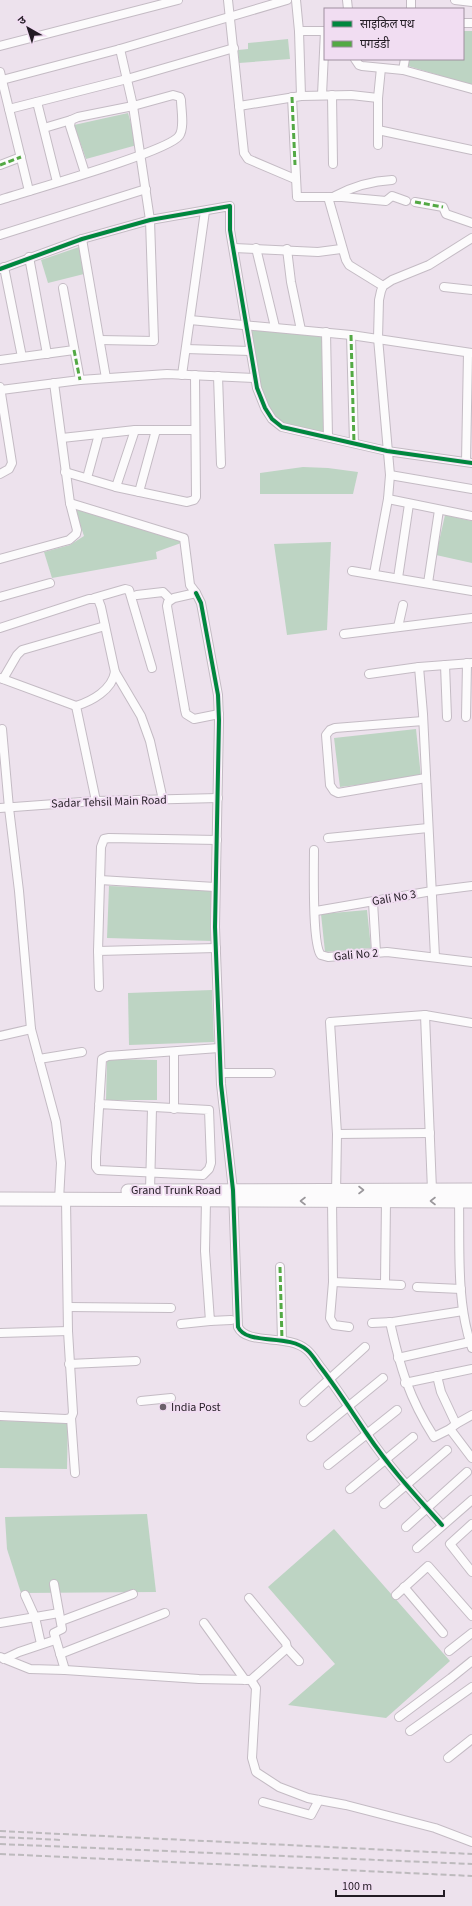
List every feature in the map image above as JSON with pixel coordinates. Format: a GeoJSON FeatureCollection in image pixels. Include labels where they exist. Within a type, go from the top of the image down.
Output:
{"type":"FeatureCollection","features":[{"type":"Feature","properties":{"kind":"highway","name":"Grand Trunk Road"},"geometry":{"type":"LineString","coordinates":[[335,1197],[432,1190],[472,1190]]}},
{"type":"Feature","properties":{"kind":"highway","name":"Grand Trunk Road"},"geometry":{"type":"LineString","coordinates":[[0,1191],[62,1197],[206,1201],[234,1196]]}},
{"type":"Feature","properties":{"kind":"highway","name":"Grand Trunk Road"},"geometry":{"type":"LineString","coordinates":[[0,1199],[62,1197],[150,1191],[234,1196],[335,1197],[386,1201],[472,1201]]}},
{"type":"Feature","properties":{"kind":"street"},"geometry":{"type":"LineString","coordinates":[[0,46],[178,0]]}},
{"type":"Feature","properties":{"kind":"street"},"geometry":{"type":"LineString","coordinates":[[228,0],[244,154],[248,159],[295,179]]}},
{"type":"Feature","properties":{"kind":"street"},"geometry":{"type":"LineString","coordinates":[[29,191],[1,76],[120,50],[287,0]]}},
{"type":"Feature","properties":{"kind":"street"},"geometry":{"type":"LineString","coordinates":[[296,0],[299,31],[295,179],[296,195],[298,198],[330,197],[386,201],[392,196],[406,201]]}},
{"type":"Feature","properties":{"kind":"street"},"geometry":{"type":"LineString","coordinates":[[455,0],[472,2]]}},
{"type":"Feature","properties":{"kind":"street"},"geometry":{"type":"LineString","coordinates":[[299,31],[324,31]]}},
{"type":"Feature","properties":{"kind":"street"},"geometry":{"type":"LineString","coordinates":[[9,109],[127,79],[234,48]]}},
{"type":"Feature","properties":{"kind":"street"},"geometry":{"type":"LineString","coordinates":[[100,340],[154,341],[150,220],[133,106],[120,50]]}},
{"type":"Feature","properties":{"kind":"street"},"geometry":{"type":"LineString","coordinates":[[322,95],[324,52]]}},
{"type":"Feature","properties":{"kind":"street"},"geometry":{"type":"LineString","coordinates":[[356,60],[359,65],[403,70],[472,89]]}},
{"type":"Feature","properties":{"kind":"street"},"geometry":{"type":"LineString","coordinates":[[403,70],[405,60]]}},
{"type":"Feature","properties":{"kind":"street"},"geometry":{"type":"LineString","coordinates":[[378,145],[378,98],[381,68]]}},
{"type":"Feature","properties":{"kind":"street"},"geometry":{"type":"LineString","coordinates":[[0,200],[141,155],[173,141],[180,136],[181,132],[181,100],[176,95],[173,95],[133,106],[78,117],[44,128]]}},
{"type":"Feature","properties":{"kind":"street"},"geometry":{"type":"LineString","coordinates":[[239,106],[297,96],[332,95],[378,98]]}},
{"type":"Feature","properties":{"kind":"street"},"geometry":{"type":"LineString","coordinates":[[332,95],[333,164]]}},
{"type":"Feature","properties":{"kind":"street"},"geometry":{"type":"LineString","coordinates":[[37,102],[57,182]]}},
{"type":"Feature","properties":{"kind":"street"},"geometry":{"type":"LineString","coordinates":[[71,120],[70,126],[85,173]]}},
{"type":"Feature","properties":{"kind":"street"},"geometry":{"type":"LineString","coordinates":[[378,130],[472,150]]}},
{"type":"Feature","properties":{"kind":"street"},"geometry":{"type":"LineString","coordinates":[[0,165],[21,157]]}},
{"type":"Feature","properties":{"kind":"street"},"geometry":{"type":"LineString","coordinates":[[330,197],[353,186],[374,181],[392,180]]}},
{"type":"Feature","properties":{"kind":"street"},"geometry":{"type":"LineString","coordinates":[[0,235],[146,189]]}},
{"type":"Feature","properties":{"kind":"street"},"geometry":{"type":"LineString","coordinates":[[330,197],[341,249],[349,265],[383,286]]}},
{"type":"Feature","properties":{"kind":"street"},"geometry":{"type":"LineString","coordinates":[[416,202],[443,207],[446,214],[472,223]]}},
{"type":"Feature","properties":{"kind":"street"},"geometry":{"type":"LineString","coordinates":[[22,357],[2,268],[82,239],[150,220],[230,206],[230,230],[234,248],[246,325],[250,351],[254,378],[265,408],[278,424],[282,427],[387,451],[469,462],[470,353],[378,338],[275,327],[246,325],[190,320]]}},
{"type":"Feature","properties":{"kind":"street"},"geometry":{"type":"LineString","coordinates":[[182,375],[205,211]]}},
{"type":"Feature","properties":{"kind":"street"},"geometry":{"type":"LineString","coordinates":[[374,574],[388,499],[390,475],[378,338],[379,300],[383,286],[392,280],[429,265],[472,238]]}},
{"type":"Feature","properties":{"kind":"street"},"geometry":{"type":"LineString","coordinates":[[82,239],[106,378]]}},
{"type":"Feature","properties":{"kind":"street"},"geometry":{"type":"LineString","coordinates":[[234,248],[287,249],[318,252],[341,249]]}},
{"type":"Feature","properties":{"kind":"street"},"geometry":{"type":"LineString","coordinates":[[256,248],[275,327]]}},
{"type":"Feature","properties":{"kind":"street"},"geometry":{"type":"LineString","coordinates":[[287,249],[291,282],[302,330]]}},
{"type":"Feature","properties":{"kind":"street"},"geometry":{"type":"LineString","coordinates":[[29,257],[47,354]]}},
{"type":"Feature","properties":{"kind":"street"},"geometry":{"type":"LineString","coordinates":[[444,287],[472,290]]}},
{"type":"Feature","properties":{"kind":"street"},"geometry":{"type":"LineString","coordinates":[[63,288],[80,380]]}},
{"type":"Feature","properties":{"kind":"street"},"geometry":{"type":"LineString","coordinates":[[326,332],[328,437]]}},
{"type":"Feature","properties":{"kind":"street"},"geometry":{"type":"LineString","coordinates":[[351,335],[354,443]]}},
{"type":"Feature","properties":{"kind":"street"},"geometry":{"type":"LineString","coordinates":[[186,349],[250,351]]}},
{"type":"Feature","properties":{"kind":"street"},"geometry":{"type":"LineString","coordinates":[[0,360],[74,350]]}},
{"type":"Feature","properties":{"kind":"street"},"geometry":{"type":"LineString","coordinates":[[0,474],[9,469],[12,463],[0,388],[106,378],[182,375],[254,378]]}},
{"type":"Feature","properties":{"kind":"street"},"geometry":{"type":"LineString","coordinates":[[65,472],[139,492],[187,502],[194,500],[196,496],[194,375]]}},
{"type":"Feature","properties":{"kind":"street"},"geometry":{"type":"LineString","coordinates":[[218,376],[221,464]]}},
{"type":"Feature","properties":{"kind":"street"},"geometry":{"type":"LineString","coordinates":[[0,559],[69,540],[73,538],[77,530],[65,472],[54,383]]}},
{"type":"Feature","properties":{"kind":"street"},"geometry":{"type":"LineString","coordinates":[[62,438],[135,430],[194,430]]}},
{"type":"Feature","properties":{"kind":"street"},"geometry":{"type":"LineString","coordinates":[[116,487],[135,430]]}},
{"type":"Feature","properties":{"kind":"street"},"geometry":{"type":"LineString","coordinates":[[139,492],[156,430]]}},
{"type":"Feature","properties":{"kind":"street"},"geometry":{"type":"LineString","coordinates":[[87,478],[99,434]]}},
{"type":"Feature","properties":{"kind":"street"},"geometry":{"type":"LineString","coordinates":[[390,475],[472,489]]}},
{"type":"Feature","properties":{"kind":"street"},"geometry":{"type":"LineString","coordinates":[[388,499],[472,516]]}},
{"type":"Feature","properties":{"kind":"street"},"geometry":{"type":"LineString","coordinates":[[70,502],[184,538],[190,585],[201,603],[206,627],[218,695],[219,714],[215,887],[219,1048],[220,1073],[234,1196],[238,1327],[240,1331],[248,1337],[299,1343],[329,1378],[386,1460],[442,1526]]}},
{"type":"Feature","properties":{"kind":"street"},"geometry":{"type":"LineString","coordinates":[[398,578],[409,504]]}},
{"type":"Feature","properties":{"kind":"street"},"geometry":{"type":"LineString","coordinates":[[428,583],[439,510]]}},
{"type":"Feature","properties":{"kind":"street"},"geometry":{"type":"LineString","coordinates":[[352,571],[472,591]]}},
{"type":"Feature","properties":{"kind":"street"},"geometry":{"type":"LineString","coordinates":[[0,598],[50,583]]}},
{"type":"Feature","properties":{"kind":"street"},"geometry":{"type":"LineString","coordinates":[[0,628],[94,598],[125,589],[129,590],[152,668]]}},
{"type":"Feature","properties":{"kind":"street"},"geometry":{"type":"LineString","coordinates":[[137,595],[163,592],[170,599]]}},
{"type":"Feature","properties":{"kind":"street"},"geometry":{"type":"LineString","coordinates":[[170,599],[196,593]]}},
{"type":"Feature","properties":{"kind":"street"},"geometry":{"type":"LineString","coordinates":[[94,598],[98,599],[100,603],[115,672],[141,716],[150,741],[164,800]]}},
{"type":"Feature","properties":{"kind":"street"},"geometry":{"type":"LineString","coordinates":[[170,599],[167,606],[186,714],[194,719],[219,714]]}},
{"type":"Feature","properties":{"kind":"street"},"geometry":{"type":"LineString","coordinates":[[398,627],[403,605]]}},
{"type":"Feature","properties":{"kind":"street"},"geometry":{"type":"LineString","coordinates":[[344,634],[472,618]]}},
{"type":"Feature","properties":{"kind":"street"},"geometry":{"type":"LineString","coordinates":[[105,626],[22,650],[1,678],[76,706],[92,700],[103,692],[114,679],[115,672]]}},
{"type":"Feature","properties":{"kind":"street"},"geometry":{"type":"LineString","coordinates":[[370,674],[419,667],[470,663],[466,717]]}},
{"type":"Feature","properties":{"kind":"street"},"geometry":{"type":"LineString","coordinates":[[445,665],[447,718]]}},
{"type":"Feature","properties":{"kind":"street"},"geometry":{"type":"LineString","coordinates":[[419,667],[424,721],[435,957]]}},
{"type":"Feature","properties":{"kind":"street"},"geometry":{"type":"LineString","coordinates":[[76,706],[96,801]]}},
{"type":"Feature","properties":{"kind":"street"},"geometry":{"type":"LineString","coordinates":[[424,721],[335,728],[330,730],[326,735],[330,785],[334,791],[338,793],[426,778]]}},
{"type":"Feature","properties":{"kind":"street"},"geometry":{"type":"LineString","coordinates":[[2,729],[4,808],[19,891],[31,1029],[56,1122],[61,1163],[68,1307],[69,1364],[73,1413],[71,1418],[75,1473]]}},
{"type":"Feature","properties":{"kind":"street","name":"Sadar Tehsil Main Road"},"geometry":{"type":"LineString","coordinates":[[4,808],[96,801],[218,798]]}},
{"type":"Feature","properties":{"kind":"street"},"geometry":{"type":"LineString","coordinates":[[328,838],[428,828]]}},
{"type":"Feature","properties":{"kind":"street"},"geometry":{"type":"LineString","coordinates":[[99,987],[98,951],[101,847],[104,839],[217,840]]}},
{"type":"Feature","properties":{"kind":"street","name":"Gali No 2"},"geometry":{"type":"LineString","coordinates":[[314,850],[317,947],[321,955],[328,957],[387,952],[472,962]]}},
{"type":"Feature","properties":{"kind":"street"},"geometry":{"type":"LineString","coordinates":[[100,880],[215,887]]}},
{"type":"Feature","properties":{"kind":"street","name":"Gali No 3"},"geometry":{"type":"LineString","coordinates":[[316,911],[432,891],[472,886]]}},
{"type":"Feature","properties":{"kind":"street"},"geometry":{"type":"LineString","coordinates":[[373,902],[376,952]]}},
{"type":"Feature","properties":{"kind":"street"},"geometry":{"type":"LineString","coordinates":[[98,951],[216,948]]}},
{"type":"Feature","properties":{"kind":"street"},"geometry":{"type":"LineString","coordinates":[[425,1015],[432,1190]]}},
{"type":"Feature","properties":{"kind":"street"},"geometry":{"type":"LineString","coordinates":[[349,1326],[334,1325],[330,1318],[333,1282],[337,1134],[330,1022],[425,1015],[472,1023]]}},
{"type":"Feature","properties":{"kind":"street"},"geometry":{"type":"LineString","coordinates":[[0,1036],[31,1029]]}},
{"type":"Feature","properties":{"kind":"street"},"geometry":{"type":"LineString","coordinates":[[210,1110],[210,1169],[203,1175],[98,1170],[96,1167],[102,1059],[108,1056],[219,1048]]}},
{"type":"Feature","properties":{"kind":"street"},"geometry":{"type":"LineString","coordinates":[[39,1059],[82,1052]]}},
{"type":"Feature","properties":{"kind":"street"},"geometry":{"type":"LineString","coordinates":[[174,1052],[174,1109]]}},
{"type":"Feature","properties":{"kind":"street"},"geometry":{"type":"LineString","coordinates":[[220,1073],[271,1073]]}},
{"type":"Feature","properties":{"kind":"street"},"geometry":{"type":"LineString","coordinates":[[99,1104],[174,1109],[224,1109]]}},
{"type":"Feature","properties":{"kind":"street"},"geometry":{"type":"LineString","coordinates":[[150,1191],[152,1108]]}},
{"type":"Feature","properties":{"kind":"street"},"geometry":{"type":"LineString","coordinates":[[337,1134],[430,1132]]}},
{"type":"Feature","properties":{"kind":"street"},"geometry":{"type":"LineString","coordinates":[[206,1201],[205,1250],[210,1321]]}},
{"type":"Feature","properties":{"kind":"street"},"geometry":{"type":"LineString","coordinates":[[385,1283],[386,1201]]}},
{"type":"Feature","properties":{"kind":"street"},"geometry":{"type":"LineString","coordinates":[[398,1358],[471,1345],[461,1289],[458,1201]]}},
{"type":"Feature","properties":{"kind":"street"},"geometry":{"type":"LineString","coordinates":[[280,1268],[282,1340]]}},
{"type":"Feature","properties":{"kind":"street"},"geometry":{"type":"LineString","coordinates":[[333,1282],[385,1283],[401,1285]]}},
{"type":"Feature","properties":{"kind":"street"},"geometry":{"type":"LineString","coordinates":[[417,1287],[461,1289]]}},
{"type":"Feature","properties":{"kind":"street"},"geometry":{"type":"LineString","coordinates":[[68,1307],[171,1308]]}},
{"type":"Feature","properties":{"kind":"street"},"geometry":{"type":"LineString","coordinates":[[372,1323],[390,1322],[464,1311]]}},
{"type":"Feature","properties":{"kind":"street"},"geometry":{"type":"LineString","coordinates":[[181,1324],[231,1320]]}},
{"type":"Feature","properties":{"kind":"street"},"geometry":{"type":"LineString","coordinates":[[390,1322],[405,1383],[424,1421],[434,1437],[472,1415]]}},
{"type":"Feature","properties":{"kind":"street"},"geometry":{"type":"LineString","coordinates":[[0,1333],[68,1331]]}},
{"type":"Feature","properties":{"kind":"street"},"geometry":{"type":"LineString","coordinates":[[304,1402],[365,1347]]}},
{"type":"Feature","properties":{"kind":"street"},"geometry":{"type":"LineString","coordinates":[[69,1364],[136,1361]]}},
{"type":"Feature","properties":{"kind":"street"},"geometry":{"type":"LineString","coordinates":[[405,1383],[472,1369]]}},
{"type":"Feature","properties":{"kind":"street"},"geometry":{"type":"LineString","coordinates":[[437,1376],[453,1426],[472,1458]]}},
{"type":"Feature","properties":{"kind":"street"},"geometry":{"type":"LineString","coordinates":[[311,1438],[382,1378]]}},
{"type":"Feature","properties":{"kind":"street"},"geometry":{"type":"LineString","coordinates":[[141,1401],[172,1398]]}},
{"type":"Feature","properties":{"kind":"street"},"geometry":{"type":"LineString","coordinates":[[328,1465],[366,1433],[397,1410]]}},
{"type":"Feature","properties":{"kind":"street"},"geometry":{"type":"LineString","coordinates":[[0,1416],[71,1418]]}},
{"type":"Feature","properties":{"kind":"street"},"geometry":{"type":"LineString","coordinates":[[350,1489],[413,1437]]}},
{"type":"Feature","properties":{"kind":"street"},"geometry":{"type":"LineString","coordinates":[[384,1504],[447,1450]]}},
{"type":"Feature","properties":{"kind":"street"},"geometry":{"type":"LineString","coordinates":[[406,1527],[467,1472]]}},
{"type":"Feature","properties":{"kind":"street"},"geometry":{"type":"LineString","coordinates":[[418,1548],[472,1500]]}},
{"type":"Feature","properties":{"kind":"street"},"geometry":{"type":"LineString","coordinates":[[472,1524],[450,1544],[472,1572]]}},
{"type":"Feature","properties":{"kind":"street"},"geometry":{"type":"LineString","coordinates":[[396,1595],[428,1566],[472,1616]]}},
{"type":"Feature","properties":{"kind":"street"},"geometry":{"type":"LineString","coordinates":[[54,1584],[62,1629],[54,1633],[55,1640],[66,1670]]}},
{"type":"Feature","properties":{"kind":"street"},"geometry":{"type":"LineString","coordinates":[[404,1587],[443,1633]]}},
{"type":"Feature","properties":{"kind":"street"},"geometry":{"type":"LineString","coordinates":[[61,1621],[133,1594]]}},
{"type":"Feature","properties":{"kind":"street"},"geometry":{"type":"LineString","coordinates":[[25,1595],[35,1617],[41,1644]]}},
{"type":"Feature","properties":{"kind":"street"},"geometry":{"type":"LineString","coordinates":[[250,1598],[286,1643],[287,1648],[299,1662]]}},
{"type":"Feature","properties":{"kind":"street"},"geometry":{"type":"LineString","coordinates":[[0,1623],[59,1613]]}},
{"type":"Feature","properties":{"kind":"street"},"geometry":{"type":"LineString","coordinates":[[60,1654],[165,1613]]}},
{"type":"Feature","properties":{"kind":"street"},"geometry":{"type":"LineString","coordinates":[[204,1623],[248,1680],[256,1688],[252,1758],[256,1772],[279,1787],[308,1798],[353,1807],[436,1828],[472,1842]]}},
{"type":"Feature","properties":{"kind":"street"},"geometry":{"type":"LineString","coordinates":[[449,1651],[472,1633]]}},
{"type":"Feature","properties":{"kind":"street"},"geometry":{"type":"LineString","coordinates":[[2,1657],[55,1640]]}},
{"type":"Feature","properties":{"kind":"street"},"geometry":{"type":"LineString","coordinates":[[2,1657],[25,1668],[184,1678],[248,1680],[287,1648]]}},
{"type":"Feature","properties":{"kind":"street"},"geometry":{"type":"LineString","coordinates":[[399,1717],[472,1661]]}},
{"type":"Feature","properties":{"kind":"street"},"geometry":{"type":"LineString","coordinates":[[410,1731],[472,1687]]}},
{"type":"Feature","properties":{"kind":"street"},"geometry":{"type":"LineString","coordinates":[[448,1758],[472,1739]]}},
{"type":"Feature","properties":{"kind":"street"},"geometry":{"type":"LineString","coordinates":[[263,1802],[311,1815],[319,1800]]}},
{"type":"Feature","properties":{"kind":"green space"},"geometry":{"type":"Polygon","coordinates":[[[464,31],[472,31],[472,85],[408,66],[409,60],[464,60],[464,31]]]}},
{"type":"Feature","properties":{"kind":"green space"},"geometry":{"type":"Polygon","coordinates":[[[288,39],[290,59],[239,63],[238,50],[248,49],[248,43],[288,39]]]}},
{"type":"Feature","properties":{"kind":"green space"},"geometry":{"type":"Polygon","coordinates":[[[128,113],[137,145],[86,159],[74,125],[128,113]]]}},
{"type":"Feature","properties":{"kind":"green space"},"geometry":{"type":"Polygon","coordinates":[[[79,247],[84,274],[48,283],[41,260],[79,247]]]}},
{"type":"Feature","properties":{"kind":"green space"},"geometry":{"type":"Polygon","coordinates":[[[250,328],[327,337],[332,434],[285,425],[273,415],[262,393],[258,379],[250,328]]]}},
{"type":"Feature","properties":{"kind":"green space"},"geometry":{"type":"Polygon","coordinates":[[[303,467],[328,468],[358,472],[353,494],[260,494],[260,473],[303,467]]]}},
{"type":"Feature","properties":{"kind":"green space"},"geometry":{"type":"Polygon","coordinates":[[[74,506],[181,540],[181,543],[156,552],[157,559],[52,578],[44,552],[70,545],[84,536],[74,506]]]}},
{"type":"Feature","properties":{"kind":"green space"},"geometry":{"type":"Polygon","coordinates":[[[445,515],[472,521],[472,563],[436,555],[445,515]]]}},
{"type":"Feature","properties":{"kind":"green space"},"geometry":{"type":"Polygon","coordinates":[[[331,542],[327,630],[287,635],[274,544],[331,542]]]}},
{"type":"Feature","properties":{"kind":"green space"},"geometry":{"type":"Polygon","coordinates":[[[416,729],[421,777],[340,787],[334,738],[416,729]]]}},
{"type":"Feature","properties":{"kind":"green space"},"geometry":{"type":"Polygon","coordinates":[[[109,886],[213,890],[212,941],[107,938],[109,886]]]}},
{"type":"Feature","properties":{"kind":"green space"},"geometry":{"type":"Polygon","coordinates":[[[367,910],[371,948],[325,952],[321,914],[367,910]]]}},
{"type":"Feature","properties":{"kind":"green space"},"geometry":{"type":"Polygon","coordinates":[[[212,990],[214,1042],[129,1045],[128,993],[212,990]]]}},
{"type":"Feature","properties":{"kind":"green space"},"geometry":{"type":"Polygon","coordinates":[[[107,1059],[157,1060],[157,1100],[106,1100],[107,1059]]]}},
{"type":"Feature","properties":{"kind":"green space"},"geometry":{"type":"Polygon","coordinates":[[[0,1421],[68,1422],[67,1469],[0,1468],[0,1421]]]}},
{"type":"Feature","properties":{"kind":"green space"},"geometry":{"type":"Polygon","coordinates":[[[147,1514],[156,1592],[21,1593],[7,1549],[5,1517],[147,1514]]]}},
{"type":"Feature","properties":{"kind":"green space"},"geometry":{"type":"Polygon","coordinates":[[[334,1529],[450,1661],[386,1718],[288,1705],[335,1664],[268,1587],[334,1529]]]}},
{"type":"Feature","properties":{"kind":"railway"},"geometry":{"type":"LineString","coordinates":[[0,1831],[472,1854]]}},
{"type":"Feature","properties":{"kind":"railway"},"geometry":{"type":"LineString","coordinates":[[0,1837],[62,1840]]}},
{"type":"Feature","properties":{"kind":"railway"},"geometry":{"type":"LineString","coordinates":[[0,1844],[472,1864]]}},
{"type":"Feature","properties":{"kind":"railway"},"geometry":{"type":"LineString","coordinates":[[0,1854],[472,1876]]}},
{"type":"Feature","properties":{"kind":"marked path"},"geometry":{"type":"LineString","coordinates":[[292,97],[295,165]]}},
{"type":"Feature","properties":{"kind":"marked path"},"geometry":{"type":"LineString","coordinates":[[0,165],[21,157]]}},
{"type":"Feature","properties":{"kind":"marked path"},"geometry":{"type":"LineString","coordinates":[[415,202],[443,207]]}},
{"type":"Feature","properties":{"kind":"marked path"},"geometry":{"type":"LineString","coordinates":[[351,335],[354,443]]}},
{"type":"Feature","properties":{"kind":"marked path"},"geometry":{"type":"LineString","coordinates":[[74,350],[80,380]]}},
{"type":"Feature","properties":{"kind":"marked path"},"geometry":{"type":"LineString","coordinates":[[280,1267],[282,1340]]}},
{"type":"Feature","properties":{"kind":"cycle path"},"geometry":{"type":"LineString","coordinates":[[0,269],[82,239],[150,220],[230,206],[230,230],[257,388],[265,408],[272,419],[282,427],[387,451],[472,463]]}},
{"type":"Feature","properties":{"kind":"cycle path"},"geometry":{"type":"LineString","coordinates":[[196,593],[201,603],[218,695],[219,720],[215,927],[221,1084],[233,1190],[238,1327],[243,1333],[250,1336],[289,1342],[299,1345],[307,1350],[334,1385],[384,1458],[442,1525]]}},
{"type":"Feature","properties":{"kind":"place","name":"India Post"},"geometry":{"type":"Point","coordinates":[163,1407]}}]}
